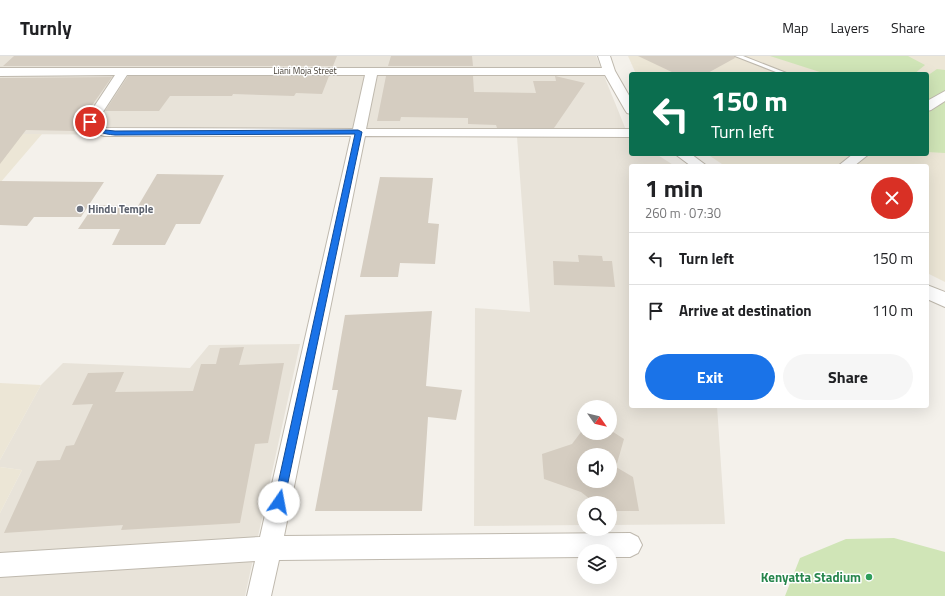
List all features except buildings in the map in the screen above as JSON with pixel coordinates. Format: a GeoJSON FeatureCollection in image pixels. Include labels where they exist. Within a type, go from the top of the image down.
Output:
{"type":"FeatureCollection","features":[{"type":"Feature","properties":{"kind":"street"},"geometry":{"type":"LineString","coordinates":[[604,56],[609,71],[629,106]]}},
{"type":"Feature","properties":{"kind":"street"},"geometry":{"type":"LineString","coordinates":[[73,72],[81,61]]}},
{"type":"Feature","properties":{"kind":"street","name":"Liani Moja Street"},"geometry":{"type":"LineString","coordinates":[[0,72],[124,71],[240,66],[372,72],[609,71]]}},
{"type":"Feature","properties":{"kind":"street"},"geometry":{"type":"LineString","coordinates":[[124,71],[90,122],[97,129],[104,132],[629,133]]}},
{"type":"Feature","properties":{"kind":"street"},"geometry":{"type":"LineString","coordinates":[[259,596],[372,72]]}},
{"type":"Feature","properties":{"kind":"street"},"geometry":{"type":"LineString","coordinates":[[929,106],[945,94]]}},
{"type":"Feature","properties":{"kind":"street"},"geometry":{"type":"LineString","coordinates":[[685,156],[697,164]]}},
{"type":"Feature","properties":{"kind":"street"},"geometry":{"type":"LineString","coordinates":[[848,164],[859,156]]}},
{"type":"Feature","properties":{"kind":"street"},"geometry":{"type":"LineString","coordinates":[[929,292],[945,300]]}},
{"type":"Feature","properties":{"kind":"street"},"geometry":{"type":"LineString","coordinates":[[0,566],[269,548],[630,544]]}},
{"type":"Feature","properties":{"kind":"lane"},"geometry":{"type":"LineString","coordinates":[[738,56],[781,72]]}},
{"type":"Feature","properties":{"kind":"shaded area"},"geometry":{"type":"Polygon","coordinates":[[[0,56],[596,56],[629,134],[629,156],[659,156],[672,164],[629,164],[629,408],[717,408],[725,524],[617,525],[617,496],[577,496],[577,525],[474,526],[475,308],[530,312],[517,137],[0,134],[0,56]]]}},
{"type":"Feature","properties":{"kind":"shaded area"},"geometry":{"type":"Polygon","coordinates":[[[628,56],[945,56],[945,282],[929,274],[929,164],[722,164],[710,156],[929,156],[929,72],[635,72],[628,56]]]}},
{"type":"Feature","properties":{"kind":"shaded area"},"geometry":{"type":"Polygon","coordinates":[[[0,134],[42,134],[0,183],[0,134]]]}},
{"type":"Feature","properties":{"kind":"shaded area"},"geometry":{"type":"Polygon","coordinates":[[[300,344],[245,596],[0,596],[0,513],[22,470],[0,467],[0,460],[41,385],[63,363],[190,368],[209,345],[300,344]]]}},
{"type":"Feature","properties":{"kind":"shaded area"},"geometry":{"type":"Polygon","coordinates":[[[0,383],[41,385],[0,460],[0,383]]]}},
{"type":"Feature","properties":{"kind":"shaded area"},"geometry":{"type":"Polygon","coordinates":[[[0,467],[22,470],[0,513],[0,467]]]}},
{"type":"Feature","properties":{"kind":"green space"},"geometry":{"type":"Polygon","coordinates":[[[770,56],[908,56],[925,65],[916,72],[820,72],[770,56]]]}},
{"type":"Feature","properties":{"kind":"green space"},"geometry":{"type":"Polygon","coordinates":[[[937,69],[945,70],[945,153],[929,152],[929,75],[937,69]]]}},
{"type":"Feature","properties":{"kind":"green space","name":"Kenyatta Stadium"},"geometry":{"type":"Polygon","coordinates":[[[894,538],[945,552],[945,596],[785,596],[800,558],[846,539],[894,538]]]}},
{"type":"Feature","properties":{"kind":"place","name":"Hindu Temple"},"geometry":{"type":"Point","coordinates":[80,209]}},
{"type":"Feature","properties":{"kind":"place","name":"Kenyatta Stadium"},"geometry":{"type":"Point","coordinates":[869,577]}},
{"type":"Feature","properties":{"kind":"route"},"geometry":{"type":"LineString","coordinates":[[90,122],[97,129],[104,132],[115,133],[358,132],[279,502]]}}]}
